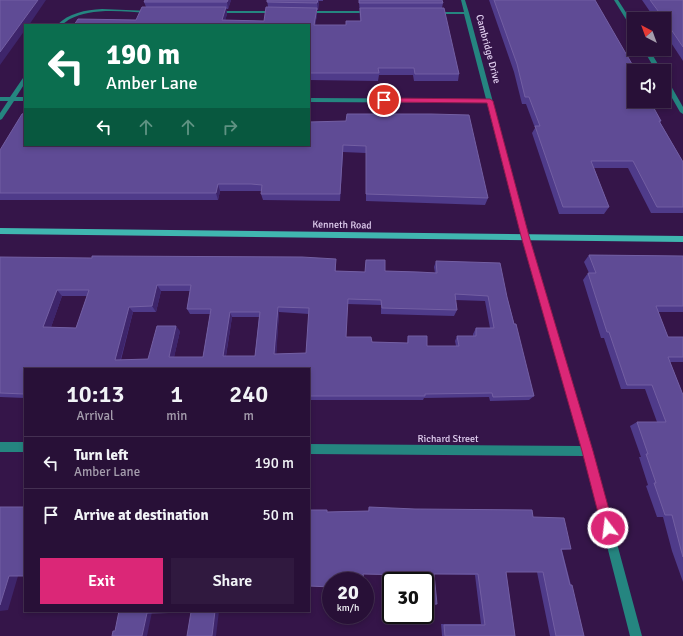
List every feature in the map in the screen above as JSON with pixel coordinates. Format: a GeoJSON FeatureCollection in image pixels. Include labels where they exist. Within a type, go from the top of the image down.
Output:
{"type":"FeatureCollection","features":[{"type":"Feature","properties":{"kind":"street","name":"Cambridge Drive"},"geometry":{"type":"LineString","coordinates":[[463,0],[525,236],[587,451],[636,636]]}},
{"type":"Feature","properties":{"kind":"street"},"geometry":{"type":"LineString","coordinates":[[616,0],[627,18]]}},
{"type":"Feature","properties":{"kind":"street"},"geometry":{"type":"LineString","coordinates":[[59,24],[68,17],[86,11],[158,12]]}},
{"type":"Feature","properties":{"kind":"street"},"geometry":{"type":"LineString","coordinates":[[213,12],[284,12]]}},
{"type":"Feature","properties":{"kind":"street"},"geometry":{"type":"LineString","coordinates":[[300,12],[380,12]]}},
{"type":"Feature","properties":{"kind":"street"},"geometry":{"type":"LineString","coordinates":[[427,13],[467,13]]}},
{"type":"Feature","properties":{"kind":"street"},"geometry":{"type":"LineString","coordinates":[[0,118],[24,81]]}},
{"type":"Feature","properties":{"kind":"street"},"geometry":{"type":"LineString","coordinates":[[671,91],[683,112]]}},
{"type":"Feature","properties":{"kind":"street"},"geometry":{"type":"LineString","coordinates":[[0,99],[24,99]]}},
{"type":"Feature","properties":{"kind":"street"},"geometry":{"type":"LineString","coordinates":[[310,100],[490,101]]}},
{"type":"Feature","properties":{"kind":"street","name":"Kenneth Road"},"geometry":{"type":"LineString","coordinates":[[0,232],[525,236],[683,239]]}},
{"type":"Feature","properties":{"kind":"street"},"geometry":{"type":"LineString","coordinates":[[0,447],[24,447]]}},
{"type":"Feature","properties":{"kind":"street","name":"Richard Street"},"geometry":{"type":"LineString","coordinates":[[310,449],[587,451]]}},
{"type":"Feature","properties":{"kind":"building"},"geometry":{"type":"Polygon","coordinates":[[[0,0],[38,0],[0,52],[0,0]]]}},
{"type":"Feature","properties":{"kind":"building"},"geometry":{"type":"Polygon","coordinates":[[[145,0],[228,0],[227,2],[144,2],[145,0]]]}},
{"type":"Feature","properties":{"kind":"building"},"geometry":{"type":"Polygon","coordinates":[[[267,0],[318,0],[317,3],[267,2],[267,0]]]}},
{"type":"Feature","properties":{"kind":"building"},"geometry":{"type":"Polygon","coordinates":[[[359,0],[442,0],[443,3],[359,3],[359,0]]]}},
{"type":"Feature","properties":{"kind":"building"},"geometry":{"type":"Polygon","coordinates":[[[494,0],[595,0],[632,64],[627,64],[627,108],[654,108],[661,121],[659,121],[683,162],[683,207],[657,207],[633,161],[591,161],[609,207],[563,207],[535,126],[540,126],[529,97],[525,97],[517,64],[494,0]]]}},
{"type":"Feature","properties":{"kind":"building"},"geometry":{"type":"Polygon","coordinates":[[[650,0],[683,0],[683,47],[671,29],[671,12],[659,12],[650,0]]]}},
{"type":"Feature","properties":{"kind":"building"},"geometry":{"type":"Polygon","coordinates":[[[142,7],[226,7],[222,20],[264,21],[266,7],[317,8],[314,25],[346,25],[346,21],[361,21],[360,8],[444,8],[459,74],[415,74],[414,68],[378,68],[379,73],[310,73],[310,24],[75,24],[78,19],[136,20],[142,7]]]}},
{"type":"Feature","properties":{"kind":"building"},"geometry":{"type":"Polygon","coordinates":[[[24,113],[24,146],[310,146],[310,122],[346,121],[347,114],[469,115],[488,198],[366,194],[366,146],[343,145],[340,194],[261,194],[262,185],[251,184],[218,184],[216,193],[0,193],[0,150],[22,114],[24,113]]]}},
{"type":"Feature","properties":{"kind":"building"},"geometry":{"type":"Polygon","coordinates":[[[589,255],[683,256],[683,306],[656,306],[668,337],[683,337],[683,357],[668,357],[683,395],[683,557],[672,515],[665,515],[654,483],[656,483],[646,454],[648,454],[637,422],[666,422],[652,385],[627,385],[609,332],[607,332],[588,273],[596,273],[589,255]]]}},
{"type":"Feature","properties":{"kind":"building"},"geometry":{"type":"Polygon","coordinates":[[[0,257],[302,257],[336,259],[335,271],[365,272],[366,260],[385,260],[385,271],[437,273],[436,261],[500,263],[507,297],[514,324],[516,324],[534,396],[493,397],[492,393],[425,394],[425,396],[310,396],[310,368],[24,368],[24,394],[0,393],[0,257]],[[157,285],[152,306],[129,307],[115,360],[148,359],[157,326],[176,326],[169,357],[203,357],[211,309],[187,309],[191,285],[157,285]],[[57,290],[43,327],[76,328],[89,290],[57,290]],[[455,294],[457,310],[382,308],[381,300],[348,299],[346,337],[371,337],[372,342],[408,343],[408,336],[427,336],[427,346],[459,346],[457,336],[476,336],[476,328],[494,328],[488,296],[455,294]],[[278,307],[274,354],[306,353],[309,308],[278,307]],[[230,312],[223,356],[255,356],[260,312],[230,312]]]}},
{"type":"Feature","properties":{"kind":"building"},"geometry":{"type":"Polygon","coordinates":[[[0,507],[24,507],[24,576],[9,576],[0,605],[0,507]]]}},
{"type":"Feature","properties":{"kind":"building"},"geometry":{"type":"Polygon","coordinates":[[[369,507],[532,510],[533,517],[564,518],[571,549],[561,549],[570,585],[572,585],[584,636],[556,636],[543,572],[506,572],[515,636],[445,636],[444,625],[485,625],[478,574],[382,572],[382,574],[374,574],[374,572],[322,572],[322,587],[310,586],[310,510],[327,510],[327,512],[369,511],[369,507]]]}},
{"type":"Feature","properties":{"kind":"building"},"geometry":{"type":"Polygon","coordinates":[[[434,574],[437,604],[434,604],[434,574]]]}},
{"type":"Feature","properties":{"kind":"building"},"geometry":{"type":"Polygon","coordinates":[[[119,612],[191,612],[147,613],[142,636],[112,636],[113,631],[115,631],[119,612]]]}},
{"type":"Feature","properties":{"kind":"building"},"geometry":{"type":"Polygon","coordinates":[[[191,612],[215,612],[212,636],[187,636],[191,612]]]}},
{"type":"Feature","properties":{"kind":"route"},"geometry":{"type":"LineString","coordinates":[[384,100],[490,101],[525,236],[608,528]]}}]}
